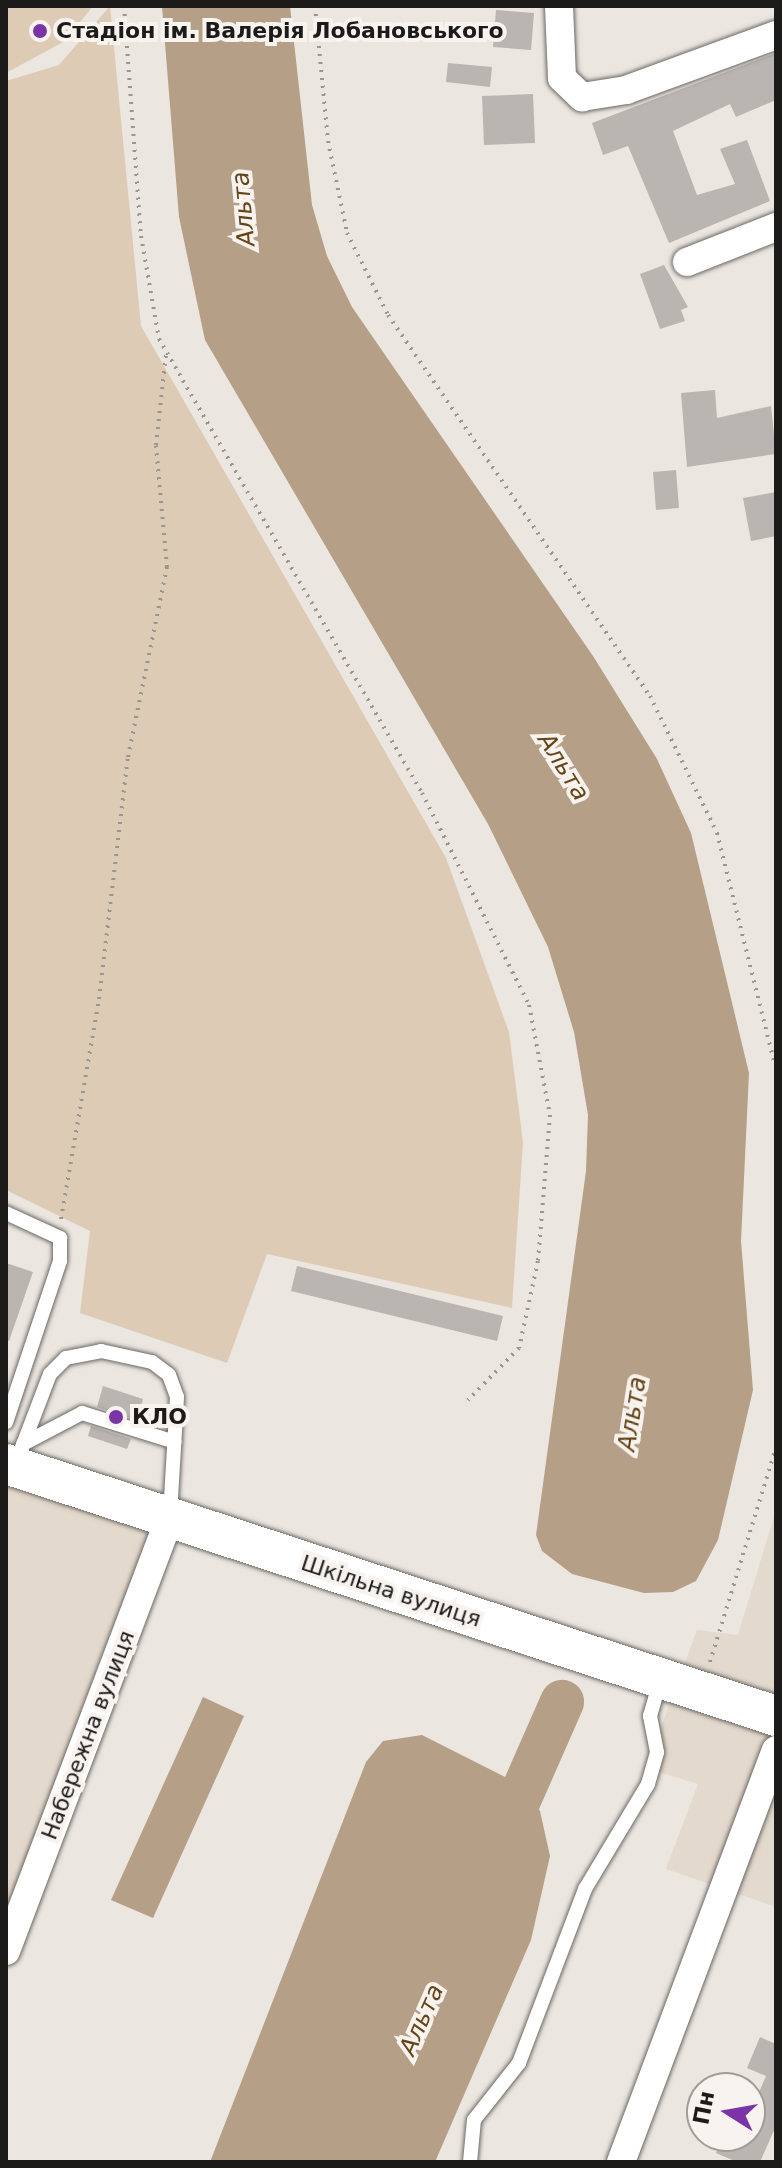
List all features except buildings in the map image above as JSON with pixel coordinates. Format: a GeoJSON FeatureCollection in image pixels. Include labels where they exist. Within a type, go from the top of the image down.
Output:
{"type":"FeatureCollection","features":[{"type":"Feature","properties":{"kind":"main road","name":"Шкільна вулиця"},"geometry":{"type":"LineString","coordinates":[[15,1458],[169,1519],[776,1716]]}},
{"type":"Feature","properties":{"kind":"street"},"geometry":{"type":"LineString","coordinates":[[559,6],[562,78],[582,97],[626,90],[776,35]]}},
{"type":"Feature","properties":{"kind":"street"},"geometry":{"type":"LineString","coordinates":[[687,262],[776,227]]}},
{"type":"Feature","properties":{"kind":"street","name":"Набережна вулиця"},"geometry":{"type":"LineString","coordinates":[[6,1951],[169,1519]]}},
{"type":"Feature","properties":{"kind":"street"},"geometry":{"type":"LineString","coordinates":[[621,2162],[776,1750]]}},
{"type":"Feature","properties":{"kind":"lane"},"geometry":{"type":"LineString","coordinates":[[6,1213],[60,1238],[56,1287],[6,1422]]}},
{"type":"Feature","properties":{"kind":"lane"},"geometry":{"type":"LineString","coordinates":[[15,1458],[56,1366],[93,1351],[163,1368],[177,1397],[169,1519]]}},
{"type":"Feature","properties":{"kind":"lane"},"geometry":{"type":"LineString","coordinates":[[15,1458],[82,1413],[175,1442]]}},
{"type":"Feature","properties":{"kind":"lane"},"geometry":{"type":"LineString","coordinates":[[470,2162],[474,2120],[519,2063],[585,1889],[648,1784],[657,1752],[650,1716],[661,1678]]}},
{"type":"Feature","properties":{"kind":"path"},"geometry":{"type":"LineString","coordinates":[[124,6],[141,236],[166,353],[422,793],[529,1005],[550,1115],[538,1261],[519,1348],[468,1400]]}},
{"type":"Feature","properties":{"kind":"path"},"geometry":{"type":"LineString","coordinates":[[315,6],[328,141],[347,233],[388,315],[650,696],[717,833],[775,1059],[776,1102]]}},
{"type":"Feature","properties":{"kind":"path"},"geometry":{"type":"LineString","coordinates":[[60,1238],[128,757],[167,567],[156,445],[166,353]]}},
{"type":"Feature","properties":{"kind":"path"},"geometry":{"type":"LineString","coordinates":[[702,1691],[776,1448]]}},
{"type":"Feature","properties":{"kind":"shaded area","name":"Стадіон ім. Валерія Лобановського"},"geometry":{"type":"Polygon","coordinates":[[[6,6],[93,6],[65,41],[6,73],[6,6]]]}},
{"type":"Feature","properties":{"kind":"shaded area"},"geometry":{"type":"Polygon","coordinates":[[[110,6],[141,326],[446,858],[509,1032],[523,1142],[512,1308],[267,1254],[227,1363],[80,1313],[90,1231],[6,1190],[6,81],[59,65],[110,6]]]}},
{"type":"Feature","properties":{"kind":"shaded area"},"geometry":{"type":"Polygon","coordinates":[[[6,1464],[169,1519],[6,1951],[6,1464]]]}},
{"type":"Feature","properties":{"kind":"shaded area"},"geometry":{"type":"Polygon","coordinates":[[[776,1510],[776,1907],[666,1869],[698,1784],[646,1768],[697,1630],[738,1635],[776,1510]]]}},
{"type":"Feature","properties":{"kind":"water"},"geometry":{"type":"Polygon","coordinates":[[[162,6],[290,6],[312,205],[327,256],[352,307],[593,656],[657,759],[691,833],[749,1073],[741,1241],[753,1390],[718,1540],[696,1581],[673,1592],[644,1593],[572,1574],[542,1551],[536,1535],[586,1171],[588,1115],[574,1032],[548,947],[488,824],[205,340],[179,217],[162,6]]]}},
{"type":"Feature","properties":{"kind":"water"},"geometry":{"type":"Polygon","coordinates":[[[203,1697],[244,1716],[153,1918],[111,1900],[203,1697]]]}},
{"type":"Feature","properties":{"kind":"water"},"geometry":{"type":"Polygon","coordinates":[[[422,1735],[523,1786],[540,1811],[550,1856],[531,1940],[435,2162],[210,2162],[366,1762],[383,1741],[422,1735]]]}},
{"type":"Feature","properties":{"kind":"waterway","name":"Альта"},"geometry":{"type":"LineString","coordinates":[[501,1841],[562,1702]]}},
{"type":"Feature","properties":{"kind":"place","name":"Стадіон ім. Валерія Лобановського"},"geometry":{"type":"Point","coordinates":[40,31]}},
{"type":"Feature","properties":{"kind":"place","name":"КЛО"},"geometry":{"type":"Point","coordinates":[116,1417]}}]}
